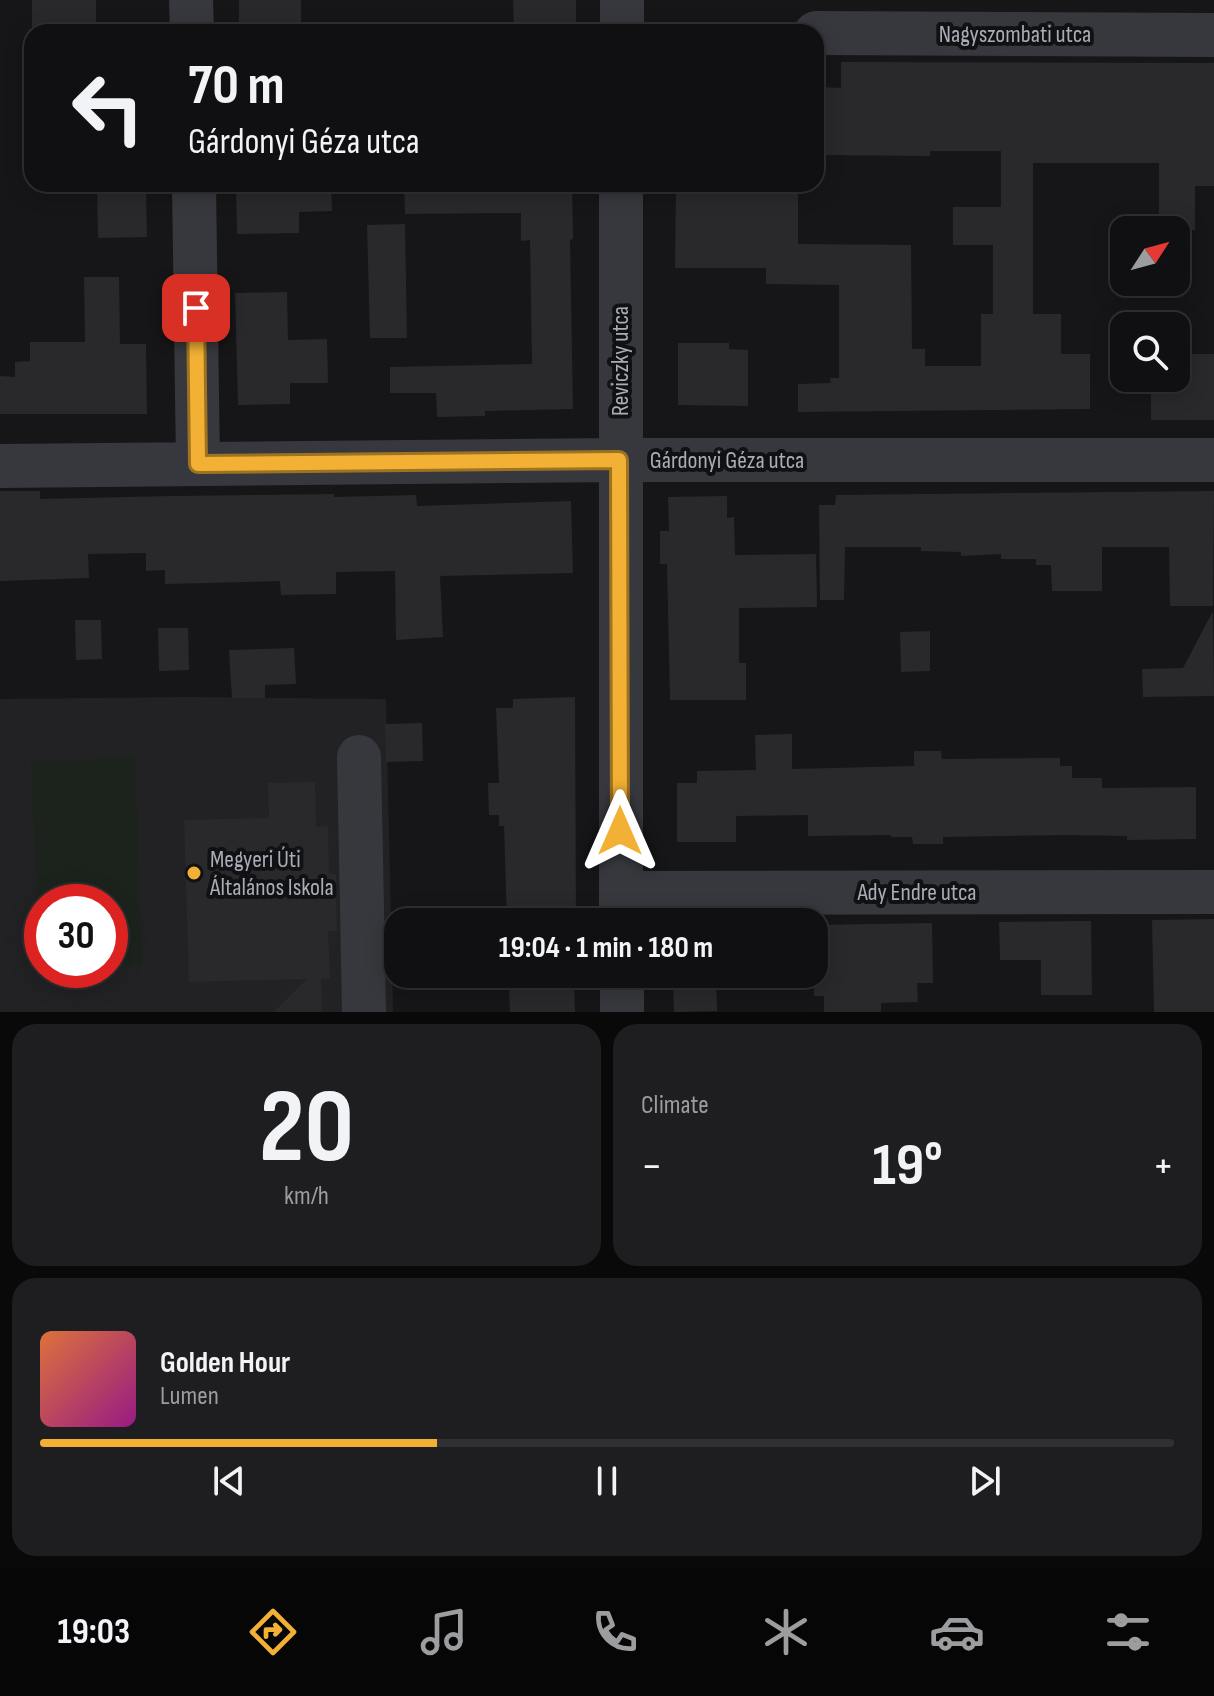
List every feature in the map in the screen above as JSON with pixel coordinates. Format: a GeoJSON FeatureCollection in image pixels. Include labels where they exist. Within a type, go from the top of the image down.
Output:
{"type":"FeatureCollection","features":[{"type":"Feature","properties":{"kind":"street"},"geometry":{"type":"LineString","coordinates":[[191,0],[192,24]]}},
{"type":"Feature","properties":{"kind":"street"},"geometry":{"type":"LineString","coordinates":[[622,0],[622,24]]}},
{"type":"Feature","properties":{"kind":"street","name":"Nagyszombati utca"},"geometry":{"type":"LineString","coordinates":[[824,33],[1214,35]]}},
{"type":"Feature","properties":{"kind":"street"},"geometry":{"type":"LineString","coordinates":[[194,192],[198,464]]}},
{"type":"Feature","properties":{"kind":"street","name":"Reviczky utca"},"geometry":{"type":"LineString","coordinates":[[621,192],[621,907]]}},
{"type":"Feature","properties":{"kind":"street","name":"Gárdonyi Géza utca"},"geometry":{"type":"LineString","coordinates":[[0,466],[619,460],[1214,460]]}},
{"type":"Feature","properties":{"kind":"street"},"geometry":{"type":"LineString","coordinates":[[359,757],[364,1012]]}},
{"type":"Feature","properties":{"kind":"street","name":"Ady Endre utca"},"geometry":{"type":"LineString","coordinates":[[621,907],[1214,892]]}},
{"type":"Feature","properties":{"kind":"street"},"geometry":{"type":"LineString","coordinates":[[622,988],[622,1012]]}},
{"type":"Feature","properties":{"kind":"shaded area","name":"Megyeri Úti Általános Iskola"},"geometry":{"type":"Polygon","coordinates":[[[0,699],[386,699],[391,908],[384,908],[384,988],[392,988],[393,1012],[0,1012],[0,699]]]}},
{"type":"Feature","properties":{"kind":"shaded area"},"geometry":{"type":"Polygon","coordinates":[[[135,758],[142,964],[128,964],[128,884],[36,884],[31,761],[135,758]]]}},
{"type":"Feature","properties":{"kind":"building"},"geometry":{"type":"Polygon","coordinates":[[[32,0],[96,0],[96,24],[32,24],[32,0]]]}},
{"type":"Feature","properties":{"kind":"building"},"geometry":{"type":"Polygon","coordinates":[[[239,0],[301,0],[301,24],[239,24],[239,0]]]}},
{"type":"Feature","properties":{"kind":"building"},"geometry":{"type":"Polygon","coordinates":[[[513,0],[576,0],[576,24],[514,24],[513,0]]]}},
{"type":"Feature","properties":{"kind":"building"},"geometry":{"type":"Polygon","coordinates":[[[841,62],[1214,63],[1214,186],[1195,186],[1195,230],[1190,230],[1190,216],[1159,216],[1159,163],[1033,163],[1033,314],[1061,314],[1061,354],[1090,354],[1090,409],[798,412],[798,384],[831,383],[830,378],[839,378],[839,285],[766,284],[766,268],[675,268],[676,192],[798,192],[798,244],[911,245],[912,349],[925,349],[925,366],[981,366],[981,314],[993,314],[993,245],[953,245],[953,207],[1001,207],[1001,151],[930,151],[930,156],[824,155],[824,87],[841,88],[841,62]]]}},
{"type":"Feature","properties":{"kind":"building"},"geometry":{"type":"Polygon","coordinates":[[[97,192],[146,192],[147,237],[98,238],[97,192]]]}},
{"type":"Feature","properties":{"kind":"building"},"geometry":{"type":"Polygon","coordinates":[[[236,192],[331,192],[332,211],[299,212],[299,233],[237,234],[236,192]]]}},
{"type":"Feature","properties":{"kind":"building"},"geometry":{"type":"Polygon","coordinates":[[[404,192],[572,192],[573,409],[485,411],[485,416],[437,417],[436,393],[390,393],[390,367],[532,364],[530,240],[521,241],[521,213],[405,214],[404,192]]]}},
{"type":"Feature","properties":{"kind":"building"},"geometry":{"type":"Polygon","coordinates":[[[405,224],[407,338],[370,338],[367,225],[405,224]]]}},
{"type":"Feature","properties":{"kind":"building"},"geometry":{"type":"Polygon","coordinates":[[[84,277],[119,277],[120,344],[146,344],[147,414],[0,414],[0,376],[15,377],[15,362],[30,361],[30,342],[85,342],[84,277]]]}},
{"type":"Feature","properties":{"kind":"building"},"geometry":{"type":"Polygon","coordinates":[[[287,292],[288,340],[327,339],[328,383],[290,383],[290,404],[238,405],[235,293],[287,292]]]}},
{"type":"Feature","properties":{"kind":"building"},"geometry":{"type":"Polygon","coordinates":[[[678,343],[729,343],[729,349],[748,350],[748,406],[678,405],[678,343]]]}},
{"type":"Feature","properties":{"kind":"building"},"geometry":{"type":"Polygon","coordinates":[[[1190,354],[1214,354],[1214,420],[1151,420],[1151,392],[1190,392],[1190,354]]]}},
{"type":"Feature","properties":{"kind":"building"},"geometry":{"type":"Polygon","coordinates":[[[0,491],[40,491],[40,499],[416,495],[417,506],[571,501],[573,573],[440,576],[443,637],[396,640],[395,571],[336,572],[336,594],[281,595],[280,581],[165,584],[165,570],[146,571],[146,553],[88,554],[89,578],[0,581],[0,491]]]}},
{"type":"Feature","properties":{"kind":"building"},"geometry":{"type":"Polygon","coordinates":[[[1214,491],[1213,606],[1170,606],[1169,547],[1102,547],[1102,591],[1052,591],[1051,565],[1036,565],[1036,559],[1001,559],[1001,554],[961,556],[961,552],[921,551],[921,547],[845,547],[844,600],[820,600],[819,505],[835,505],[836,495],[1214,491]]]}},
{"type":"Feature","properties":{"kind":"building"},"geometry":{"type":"Polygon","coordinates":[[[727,496],[727,518],[734,517],[735,555],[816,554],[817,607],[739,608],[739,663],[746,663],[746,700],[670,700],[667,564],[660,564],[660,531],[669,531],[668,497],[727,496]]]}},
{"type":"Feature","properties":{"kind":"building"},"geometry":{"type":"Polygon","coordinates":[[[1213,611],[1214,696],[1143,697],[1142,669],[1183,668],[1213,611]]]}},
{"type":"Feature","properties":{"kind":"building"},"geometry":{"type":"Polygon","coordinates":[[[75,620],[101,620],[102,659],[76,660],[75,620]]]}},
{"type":"Feature","properties":{"kind":"building"},"geometry":{"type":"Polygon","coordinates":[[[158,628],[188,628],[189,670],[159,671],[158,628]]]}},
{"type":"Feature","properties":{"kind":"building"},"geometry":{"type":"Polygon","coordinates":[[[930,631],[930,671],[901,672],[900,632],[930,631]]]}},
{"type":"Feature","properties":{"kind":"building"},"geometry":{"type":"Polygon","coordinates":[[[294,648],[296,684],[265,685],[265,698],[232,698],[229,650],[294,648]]]}},
{"type":"Feature","properties":{"kind":"building"},"geometry":{"type":"Polygon","coordinates":[[[575,697],[576,908],[507,908],[504,826],[499,826],[499,815],[489,815],[488,783],[499,783],[496,708],[513,708],[513,699],[575,697]]]}},
{"type":"Feature","properties":{"kind":"building"},"geometry":{"type":"Polygon","coordinates":[[[422,723],[423,761],[386,762],[385,724],[422,723]]]}},
{"type":"Feature","properties":{"kind":"building"},"geometry":{"type":"Polygon","coordinates":[[[792,734],[792,769],[914,766],[914,751],[941,751],[942,759],[1060,758],[1060,766],[1072,766],[1072,778],[1102,778],[1102,788],[1196,787],[1196,839],[1127,840],[1127,836],[1068,835],[943,837],[943,844],[913,844],[912,837],[891,835],[808,836],[808,815],[736,816],[736,842],[677,842],[677,783],[697,783],[697,771],[756,770],[755,735],[792,734]]]}},
{"type":"Feature","properties":{"kind":"building"},"geometry":{"type":"Polygon","coordinates":[[[315,782],[316,827],[328,826],[329,874],[336,874],[337,931],[328,931],[330,978],[321,979],[322,1012],[274,1012],[307,979],[189,982],[184,820],[269,818],[268,783],[315,782]]]}},
{"type":"Feature","properties":{"kind":"building"},"geometry":{"type":"Polygon","coordinates":[[[1214,919],[1214,1012],[1154,1012],[1152,920],[1214,919]]]}},
{"type":"Feature","properties":{"kind":"building"},"geometry":{"type":"Polygon","coordinates":[[[1091,921],[1092,995],[1041,995],[1041,960],[1000,960],[999,922],[1091,921]]]}},
{"type":"Feature","properties":{"kind":"building"},"geometry":{"type":"Polygon","coordinates":[[[932,923],[933,983],[917,983],[918,1002],[881,1003],[881,1012],[824,1012],[824,996],[814,996],[814,988],[828,988],[828,925],[932,923]]]}},
{"type":"Feature","properties":{"kind":"building"},"geometry":{"type":"Polygon","coordinates":[[[509,988],[574,988],[575,1012],[510,1012],[509,988]]]}},
{"type":"Feature","properties":{"kind":"building"},"geometry":{"type":"Polygon","coordinates":[[[673,988],[716,988],[717,1011],[674,1012],[673,988]]]}},
{"type":"Feature","properties":{"kind":"place","name":"Megyeri Úti Általános Iskola"},"geometry":{"type":"Point","coordinates":[194,873]}},
{"type":"Feature","properties":{"kind":"route"},"geometry":{"type":"LineString","coordinates":[[196,308],[198,464],[619,460],[620,831]]}}]}
